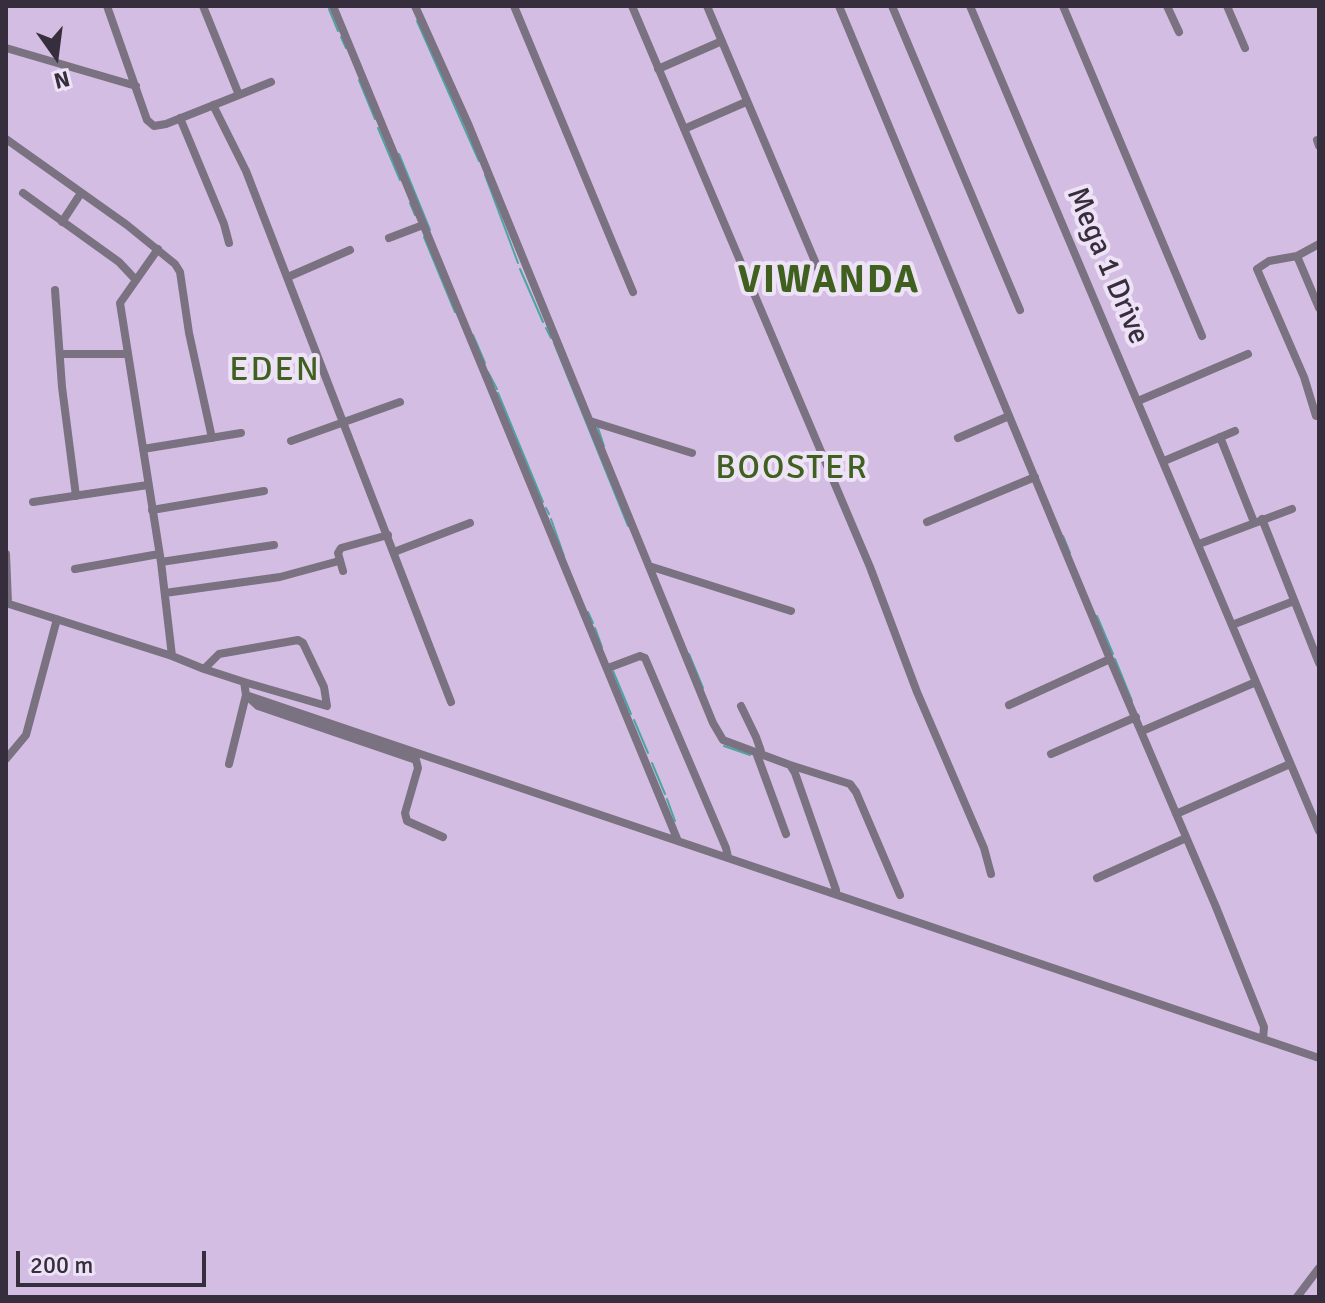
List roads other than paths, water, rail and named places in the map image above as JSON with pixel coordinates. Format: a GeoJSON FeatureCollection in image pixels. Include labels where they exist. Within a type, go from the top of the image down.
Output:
{"type":"FeatureCollection","features":[{"type":"Feature","properties":{"kind":"street"},"geometry":{"type":"LineString","coordinates":[[107,6],[147,120],[154,126],[271,82]]}},
{"type":"Feature","properties":{"kind":"street"},"geometry":{"type":"LineString","coordinates":[[203,6],[239,95]]}},
{"type":"Feature","properties":{"kind":"street"},"geometry":{"type":"LineString","coordinates":[[333,6],[678,841]]}},
{"type":"Feature","properties":{"kind":"street"},"geometry":{"type":"LineString","coordinates":[[415,6],[469,126],[720,735],[723,740],[757,755],[850,784],[900,895]]}},
{"type":"Feature","properties":{"kind":"street"},"geometry":{"type":"LineString","coordinates":[[514,6],[633,292]]}},
{"type":"Feature","properties":{"kind":"street"},"geometry":{"type":"LineString","coordinates":[[632,6],[870,567],[921,702],[981,839],[991,874]]}},
{"type":"Feature","properties":{"kind":"street"},"geometry":{"type":"LineString","coordinates":[[707,6],[825,285]]}},
{"type":"Feature","properties":{"kind":"street"},"geometry":{"type":"LineString","coordinates":[[839,6],[1264,1027],[1263,1039]]}},
{"type":"Feature","properties":{"kind":"street"},"geometry":{"type":"LineString","coordinates":[[892,6],[1020,310]]}},
{"type":"Feature","properties":{"kind":"street","name":"Mega 1 Drive"},"geometry":{"type":"LineString","coordinates":[[970,6],[1319,831]]}},
{"type":"Feature","properties":{"kind":"street"},"geometry":{"type":"LineString","coordinates":[[1063,6],[1202,336]]}},
{"type":"Feature","properties":{"kind":"street"},"geometry":{"type":"LineString","coordinates":[[1167,6],[1179,32]]}},
{"type":"Feature","properties":{"kind":"street"},"geometry":{"type":"LineString","coordinates":[[1227,6],[1245,48]]}},
{"type":"Feature","properties":{"kind":"street"},"geometry":{"type":"LineString","coordinates":[[658,69],[722,41]]}},
{"type":"Feature","properties":{"kind":"street"},"geometry":{"type":"LineString","coordinates":[[6,48],[136,86]]}},
{"type":"Feature","properties":{"kind":"street"},"geometry":{"type":"LineString","coordinates":[[684,129],[746,102]]}},
{"type":"Feature","properties":{"kind":"street"},"geometry":{"type":"LineString","coordinates":[[213,105],[246,171],[451,702]]}},
{"type":"Feature","properties":{"kind":"street"},"geometry":{"type":"LineString","coordinates":[[180,118],[229,243]]}},
{"type":"Feature","properties":{"kind":"street"},"geometry":{"type":"LineString","coordinates":[[6,139],[168,256],[180,272],[189,333],[212,438]]}},
{"type":"Feature","properties":{"kind":"street"},"geometry":{"type":"LineString","coordinates":[[23,193],[119,262],[135,279]]}},
{"type":"Feature","properties":{"kind":"street"},"geometry":{"type":"LineString","coordinates":[[62,222],[81,193]]}},
{"type":"Feature","properties":{"kind":"street"},"geometry":{"type":"LineString","coordinates":[[389,238],[423,225]]}},
{"type":"Feature","properties":{"kind":"street"},"geometry":{"type":"LineString","coordinates":[[1316,416],[1304,377],[1257,269],[1269,261],[1297,256],[1319,244]]}},
{"type":"Feature","properties":{"kind":"street"},"geometry":{"type":"LineString","coordinates":[[158,249],[120,303],[160,558],[172,656]]}},
{"type":"Feature","properties":{"kind":"street"},"geometry":{"type":"LineString","coordinates":[[288,277],[350,250]]}},
{"type":"Feature","properties":{"kind":"street"},"geometry":{"type":"LineString","coordinates":[[1297,256],[1319,308]]}},
{"type":"Feature","properties":{"kind":"street"},"geometry":{"type":"LineString","coordinates":[[55,290],[62,387],[76,496]]}},
{"type":"Feature","properties":{"kind":"street"},"geometry":{"type":"LineString","coordinates":[[61,354],[126,354]]}},
{"type":"Feature","properties":{"kind":"street"},"geometry":{"type":"LineString","coordinates":[[1138,401],[1248,354]]}},
{"type":"Feature","properties":{"kind":"street"},"geometry":{"type":"LineString","coordinates":[[291,441],[400,402]]}},
{"type":"Feature","properties":{"kind":"street"},"geometry":{"type":"LineString","coordinates":[[958,438],[1009,416]]}},
{"type":"Feature","properties":{"kind":"street"},"geometry":{"type":"LineString","coordinates":[[590,421],[692,453]]}},
{"type":"Feature","properties":{"kind":"street"},"geometry":{"type":"LineString","coordinates":[[1164,461],[1235,431]]}},
{"type":"Feature","properties":{"kind":"street"},"geometry":{"type":"LineString","coordinates":[[143,449],[241,433]]}},
{"type":"Feature","properties":{"kind":"street"},"geometry":{"type":"LineString","coordinates":[[1220,437],[1319,663]]}},
{"type":"Feature","properties":{"kind":"street"},"geometry":{"type":"LineString","coordinates":[[927,522],[1035,477]]}},
{"type":"Feature","properties":{"kind":"street"},"geometry":{"type":"LineString","coordinates":[[33,502],[148,485]]}},
{"type":"Feature","properties":{"kind":"street"},"geometry":{"type":"LineString","coordinates":[[152,510],[264,491]]}},
{"type":"Feature","properties":{"kind":"street"},"geometry":{"type":"LineString","coordinates":[[1199,544],[1292,509]]}},
{"type":"Feature","properties":{"kind":"street"},"geometry":{"type":"LineString","coordinates":[[394,552],[470,523]]}},
{"type":"Feature","properties":{"kind":"street"},"geometry":{"type":"LineString","coordinates":[[343,571],[338,553],[341,548],[388,535]]}},
{"type":"Feature","properties":{"kind":"street"},"geometry":{"type":"LineString","coordinates":[[75,569],[274,545]]}},
{"type":"Feature","properties":{"kind":"street"},"geometry":{"type":"LineString","coordinates":[[6,554],[7,603],[172,656],[204,669],[244,682],[327,706],[324,687],[303,643],[298,640],[219,654],[204,669]]}},
{"type":"Feature","properties":{"kind":"street"},"geometry":{"type":"LineString","coordinates":[[165,593],[280,577],[339,561]]}},
{"type":"Feature","properties":{"kind":"street"},"geometry":{"type":"LineString","coordinates":[[649,566],[791,611]]}},
{"type":"Feature","properties":{"kind":"street"},"geometry":{"type":"LineString","coordinates":[[1232,625],[1294,601]]}},
{"type":"Feature","properties":{"kind":"street"},"geometry":{"type":"LineString","coordinates":[[6,759],[26,735],[57,619]]}},
{"type":"Feature","properties":{"kind":"street"},"geometry":{"type":"LineString","coordinates":[[608,668],[640,656],[645,658],[728,857]]}},
{"type":"Feature","properties":{"kind":"street"},"geometry":{"type":"LineString","coordinates":[[1009,705],[1110,659]]}},
{"type":"Feature","properties":{"kind":"street"},"geometry":{"type":"LineString","coordinates":[[229,764],[246,695],[244,682]]}},
{"type":"Feature","properties":{"kind":"street"},"geometry":{"type":"LineString","coordinates":[[1142,731],[1256,682]]}},
{"type":"Feature","properties":{"kind":"street"},"geometry":{"type":"LineString","coordinates":[[246,695],[1319,1058]]}},
{"type":"Feature","properties":{"kind":"street"},"geometry":{"type":"LineString","coordinates":[[246,695],[258,706],[416,760],[418,768],[405,813],[407,821],[443,837]]}},
{"type":"Feature","properties":{"kind":"street"},"geometry":{"type":"LineString","coordinates":[[741,706],[761,751],[757,755]]}},
{"type":"Feature","properties":{"kind":"street"},"geometry":{"type":"LineString","coordinates":[[1051,754],[1136,717]]}},
{"type":"Feature","properties":{"kind":"street"},"geometry":{"type":"LineString","coordinates":[[757,755],[786,834]]}},
{"type":"Feature","properties":{"kind":"street"},"geometry":{"type":"LineString","coordinates":[[1176,814],[1290,764]]}},
{"type":"Feature","properties":{"kind":"street"},"geometry":{"type":"LineString","coordinates":[[790,765],[836,890]]}},
{"type":"Feature","properties":{"kind":"street"},"geometry":{"type":"LineString","coordinates":[[1097,878],[1186,838]]}},
{"type":"Feature","properties":{"kind":"street"},"geometry":{"type":"LineString","coordinates":[[1297,1297],[1319,1268]]}},
{"type":"Feature","properties":{"kind":"waterway"},"geometry":{"type":"LineString","coordinates":[[329,9],[338,31]]}},
{"type":"Feature","properties":{"kind":"waterway"},"geometry":{"type":"LineString","coordinates":[[417,21],[479,161]]}},
{"type":"Feature","properties":{"kind":"waterway"},"geometry":{"type":"LineString","coordinates":[[341,37],[346,48]]}},
{"type":"Feature","properties":{"kind":"waterway"},"geometry":{"type":"LineString","coordinates":[[359,80],[375,119]]}},
{"type":"Feature","properties":{"kind":"waterway"},"geometry":{"type":"LineString","coordinates":[[378,128],[400,180]]}},
{"type":"Feature","properties":{"kind":"waterway"},"geometry":{"type":"LineString","coordinates":[[399,154],[430,230]]}},
{"type":"Feature","properties":{"kind":"waterway"},"geometry":{"type":"LineString","coordinates":[[485,175],[518,263]]}},
{"type":"Feature","properties":{"kind":"waterway"},"geometry":{"type":"LineString","coordinates":[[410,203],[415,215]]}},
{"type":"Feature","properties":{"kind":"waterway"},"geometry":{"type":"LineString","coordinates":[[424,237],[455,312]]}},
{"type":"Feature","properties":{"kind":"waterway"},"geometry":{"type":"LineString","coordinates":[[520,269],[543,322]]}},
{"type":"Feature","properties":{"kind":"waterway"},"geometry":{"type":"LineString","coordinates":[[546,328],[551,338]]}},
{"type":"Feature","properties":{"kind":"waterway"},"geometry":{"type":"LineString","coordinates":[[473,335],[485,363]]}},
{"type":"Feature","properties":{"kind":"waterway"},"geometry":{"type":"LineString","coordinates":[[554,343],[628,526]]}},
{"type":"Feature","properties":{"kind":"waterway"},"geometry":{"type":"LineString","coordinates":[[488,372],[497,389]]}},
{"type":"Feature","properties":{"kind":"waterway"},"geometry":{"type":"LineString","coordinates":[[498,393],[543,502]]}},
{"type":"Feature","properties":{"kind":"waterway"},"geometry":{"type":"LineString","coordinates":[[598,428],[604,446]]}},
{"type":"Feature","properties":{"kind":"waterway"},"geometry":{"type":"LineString","coordinates":[[546,508],[549,514]]}},
{"type":"Feature","properties":{"kind":"waterway"},"geometry":{"type":"LineString","coordinates":[[551,519],[564,556]]}},
{"type":"Feature","properties":{"kind":"waterway"},"geometry":{"type":"LineString","coordinates":[[1063,536],[1070,553]]}},
{"type":"Feature","properties":{"kind":"waterway"},"geometry":{"type":"LineString","coordinates":[[588,612],[593,623]]}},
{"type":"Feature","properties":{"kind":"waterway"},"geometry":{"type":"LineString","coordinates":[[1097,616],[1113,654]]}},
{"type":"Feature","properties":{"kind":"waterway"},"geometry":{"type":"LineString","coordinates":[[595,628],[602,647]]}},
{"type":"Feature","properties":{"kind":"waterway"},"geometry":{"type":"LineString","coordinates":[[689,654],[703,688]]}},
{"type":"Feature","properties":{"kind":"waterway"},"geometry":{"type":"LineString","coordinates":[[1115,659],[1132,701]]}},
{"type":"Feature","properties":{"kind":"waterway"},"geometry":{"type":"LineString","coordinates":[[613,671],[631,714]]}},
{"type":"Feature","properties":{"kind":"waterway"},"geometry":{"type":"LineString","coordinates":[[634,720],[648,753]]}},
{"type":"Feature","properties":{"kind":"waterway"},"geometry":{"type":"LineString","coordinates":[[724,746],[750,755]]}},
{"type":"Feature","properties":{"kind":"waterway"},"geometry":{"type":"LineString","coordinates":[[652,763],[665,794]]}},
{"type":"Feature","properties":{"kind":"waterway"},"geometry":{"type":"LineString","coordinates":[[667,799],[675,821]]}},
{"type":"Feature","properties":{"kind":"district","name":"VIWANDA"},"geometry":{"type":"Point","coordinates":[829,282]}},
{"type":"Feature","properties":{"kind":"district","name":"EDEN"},"geometry":{"type":"Point","coordinates":[275,371]}},
{"type":"Feature","properties":{"kind":"district","name":"BOOSTER"},"geometry":{"type":"Point","coordinates":[792,469]}}]}
